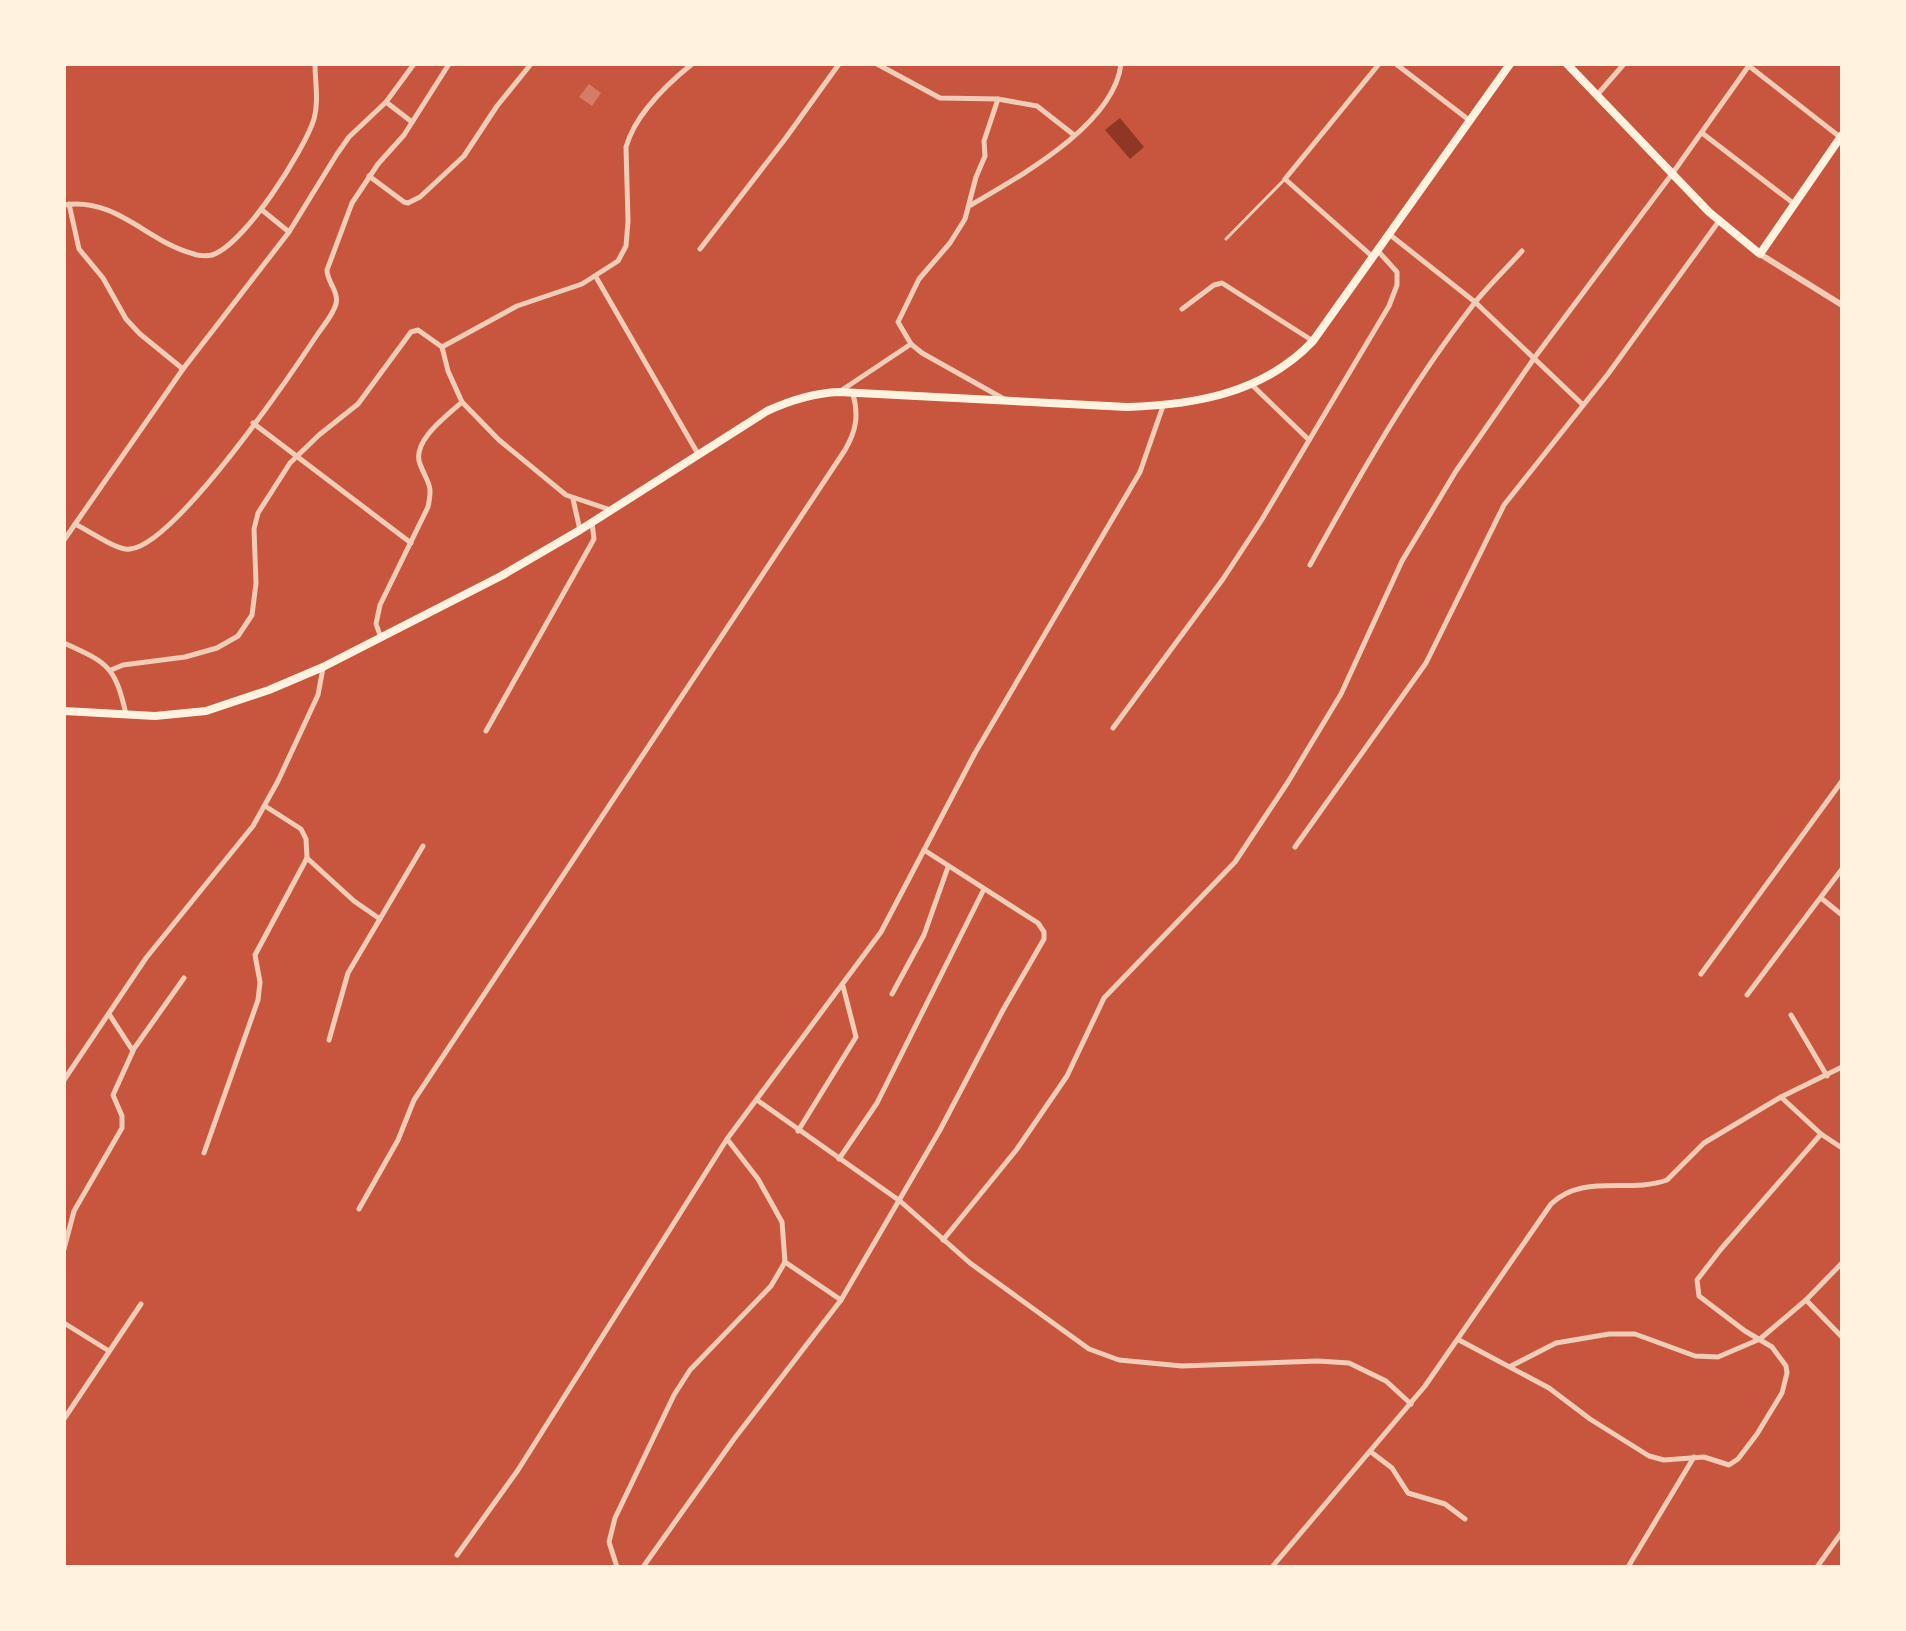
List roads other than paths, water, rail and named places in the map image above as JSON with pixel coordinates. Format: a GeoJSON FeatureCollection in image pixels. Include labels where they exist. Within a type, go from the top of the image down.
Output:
{"type":"FeatureCollection","features":[{"type":"Feature","properties":{"kind":"main road"},"geometry":{"type":"LineString","coordinates":[[64,711],[155,716],[224,707],[323,667],[501,576],[580,530],[767,411],[812,395],[839,392],[1127,407],[1192,402],[1252,385],[1285,367],[1313,341],[1510,64]]}},
{"type":"Feature","properties":{"kind":"main road"},"geometry":{"type":"LineString","coordinates":[[1567,64],[1719,221],[1760,254],[1841,136]]}},
{"type":"Feature","properties":{"kind":"street"},"geometry":{"type":"LineString","coordinates":[[183,369],[126,319],[103,278],[79,249],[67,204],[112,211],[180,248],[211,255],[231,243],[262,210],[313,123],[317,104],[315,64]]}},
{"type":"Feature","properties":{"kind":"street"},"geometry":{"type":"LineString","coordinates":[[64,540],[183,369],[289,232],[343,146],[386,102],[414,64]]}},
{"type":"Feature","properties":{"kind":"street"},"geometry":{"type":"LineString","coordinates":[[75,524],[128,550],[140,546],[174,520],[210,482],[300,362],[335,307],[336,293],[327,275],[328,264],[348,209],[369,176],[412,122],[449,64]]}},
{"type":"Feature","properties":{"kind":"street"},"geometry":{"type":"LineString","coordinates":[[369,176],[404,202],[415,201],[470,149],[497,106],[531,64]]}},
{"type":"Feature","properties":{"kind":"street"},"geometry":{"type":"LineString","coordinates":[[442,347],[517,306],[596,277],[618,261],[626,246],[626,147],[629,136],[660,94],[692,64]]}},
{"type":"Feature","properties":{"kind":"street"},"geometry":{"type":"LineString","coordinates":[[700,249],[839,64]]}},
{"type":"Feature","properties":{"kind":"street"},"geometry":{"type":"LineString","coordinates":[[877,64],[940,98],[998,99],[1037,106],[1074,135]]}},
{"type":"Feature","properties":{"kind":"street"},"geometry":{"type":"LineString","coordinates":[[970,205],[1042,161],[1074,135],[1113,91],[1120,78],[1121,64]]}},
{"type":"Feature","properties":{"kind":"street"},"geometry":{"type":"LineString","coordinates":[[1113,728],[1223,579],[1389,306],[1397,285],[1395,267],[1285,179],[1379,64]]}},
{"type":"Feature","properties":{"kind":"street"},"geometry":{"type":"LineString","coordinates":[[1396,64],[1469,120]]}},
{"type":"Feature","properties":{"kind":"street"},"geometry":{"type":"LineString","coordinates":[[1597,95],[1624,64]]}},
{"type":"Feature","properties":{"kind":"street"},"geometry":{"type":"LineString","coordinates":[[943,1240],[1017,1149],[1067,1076],[1104,998],[1235,862],[1341,694],[1390,584],[1456,471],[1535,357],[1749,65],[1841,136]]}},
{"type":"Feature","properties":{"kind":"street"},"geometry":{"type":"LineString","coordinates":[[998,99],[986,135],[985,156],[958,232],[925,271],[898,322],[911,344],[922,353],[1008,402]]}},
{"type":"Feature","properties":{"kind":"street"},"geometry":{"type":"LineString","coordinates":[[386,102],[412,122]]}},
{"type":"Feature","properties":{"kind":"street"},"geometry":{"type":"LineString","coordinates":[[1702,133],[1793,203]]}},
{"type":"Feature","properties":{"kind":"street"},"geometry":{"type":"LineString","coordinates":[[262,210],[289,232]]}},
{"type":"Feature","properties":{"kind":"street"},"geometry":{"type":"LineString","coordinates":[[1295,847],[1426,663],[1504,505],[1663,300],[1719,221]]}},
{"type":"Feature","properties":{"kind":"street"},"geometry":{"type":"LineString","coordinates":[[1388,233],[1475,302],[1582,404]]}},
{"type":"Feature","properties":{"kind":"street"},"geometry":{"type":"LineString","coordinates":[[1310,565],[1358,478],[1475,302],[1522,251]]}},
{"type":"Feature","properties":{"kind":"street"},"geometry":{"type":"LineString","coordinates":[[1760,254],[1842,305]]}},
{"type":"Feature","properties":{"kind":"street"},"geometry":{"type":"LineString","coordinates":[[596,277],[698,454]]}},
{"type":"Feature","properties":{"kind":"street"},"geometry":{"type":"LineString","coordinates":[[1182,309],[1214,285],[1222,283],[1313,341]]}},
{"type":"Feature","properties":{"kind":"street"},"geometry":{"type":"LineString","coordinates":[[111,670],[123,665],[185,657],[217,648],[238,636],[252,615],[256,583],[254,529],[258,513],[283,471],[319,435],[358,404],[411,332],[418,330],[442,347],[448,371],[462,402],[509,449],[549,484],[573,499],[611,510]]}},
{"type":"Feature","properties":{"kind":"street"},"geometry":{"type":"LineString","coordinates":[[839,392],[911,344]]}},
{"type":"Feature","properties":{"kind":"street"},"geometry":{"type":"LineString","coordinates":[[1252,385],[1309,440]]}},
{"type":"Feature","properties":{"kind":"street"},"geometry":{"type":"LineString","coordinates":[[359,1209],[398,1140],[414,1100],[845,450],[855,433],[857,420],[852,393]]}},
{"type":"Feature","properties":{"kind":"street"},"geometry":{"type":"LineString","coordinates":[[382,638],[376,624],[380,605],[428,507],[432,488],[420,465],[418,453],[422,443],[462,402]]}},
{"type":"Feature","properties":{"kind":"street"},"geometry":{"type":"LineString","coordinates":[[457,1555],[518,1470],[727,1139],[881,932],[1008,696],[1140,472],[1163,406]]}},
{"type":"Feature","properties":{"kind":"street"},"geometry":{"type":"LineString","coordinates":[[253,423],[411,543]]}},
{"type":"Feature","properties":{"kind":"street"},"geometry":{"type":"LineString","coordinates":[[573,499],[580,530]]}},
{"type":"Feature","properties":{"kind":"street"},"geometry":{"type":"LineString","coordinates":[[486,731],[594,539],[592,522]]}},
{"type":"Feature","properties":{"kind":"street"},"geometry":{"type":"LineString","coordinates":[[64,643],[111,670],[126,714]]}},
{"type":"Feature","properties":{"kind":"street"},"geometry":{"type":"LineString","coordinates":[[64,1080],[146,958],[225,862],[265,806],[318,695],[323,667]]}},
{"type":"Feature","properties":{"kind":"street"},"geometry":{"type":"LineString","coordinates":[[1701,974],[1842,781]]}},
{"type":"Feature","properties":{"kind":"street"},"geometry":{"type":"LineString","coordinates":[[204,1153],[258,1000],[260,982],[255,955],[307,858],[306,839],[301,829],[265,806]]}},
{"type":"Feature","properties":{"kind":"street"},"geometry":{"type":"LineString","coordinates":[[329,1040],[348,973],[423,846]]}},
{"type":"Feature","properties":{"kind":"street"},"geometry":{"type":"LineString","coordinates":[[643,1567],[734,1439],[841,1300],[900,1201],[1044,939],[1044,932],[1038,923],[924,850]]}},
{"type":"Feature","properties":{"kind":"street"},"geometry":{"type":"LineString","coordinates":[[307,858],[354,901],[380,919]]}},
{"type":"Feature","properties":{"kind":"street"},"geometry":{"type":"LineString","coordinates":[[892,994],[924,935],[948,867]]}},
{"type":"Feature","properties":{"kind":"street"},"geometry":{"type":"LineString","coordinates":[[1747,995],[1842,869]]}},
{"type":"Feature","properties":{"kind":"street"},"geometry":{"type":"LineString","coordinates":[[839,1159],[882,1094],[984,889]]}},
{"type":"Feature","properties":{"kind":"street"},"geometry":{"type":"LineString","coordinates":[[1821,898],[1842,915]]}},
{"type":"Feature","properties":{"kind":"street"},"geometry":{"type":"LineString","coordinates":[[64,1249],[74,1211],[122,1128],[122,1116],[113,1095],[133,1051],[184,978]]}},
{"type":"Feature","properties":{"kind":"street"},"geometry":{"type":"LineString","coordinates":[[798,1131],[856,1037],[843,985]]}},
{"type":"Feature","properties":{"kind":"street"},"geometry":{"type":"LineString","coordinates":[[108,1013],[133,1051]]}},
{"type":"Feature","properties":{"kind":"street"},"geometry":{"type":"LineString","coordinates":[[1791,1015],[1827,1076]]}},
{"type":"Feature","properties":{"kind":"street"},"geometry":{"type":"LineString","coordinates":[[1272,1567],[1411,1404],[1459,1340],[1551,1204],[1562,1194],[1584,1187],[1667,1180],[1704,1143],[1781,1097],[1842,1067]]}},
{"type":"Feature","properties":{"kind":"street"},"geometry":{"type":"LineString","coordinates":[[1781,1097],[1821,1134],[1842,1148]]}},
{"type":"Feature","properties":{"kind":"street"},"geometry":{"type":"LineString","coordinates":[[757,1100],[900,1201],[970,1263],[1074,1339],[1104,1355],[1143,1363],[1182,1366],[1318,1361],[1349,1363],[1386,1381],[1411,1404]]}},
{"type":"Feature","properties":{"kind":"street"},"geometry":{"type":"LineString","coordinates":[[1459,1340],[1549,1388],[1590,1419],[1649,1456],[1664,1460],[1694,1456],[1729,1465],[1738,1459],[1757,1434],[1787,1381],[1786,1366],[1772,1347],[1699,1296],[1697,1280],[1821,1134]]}},
{"type":"Feature","properties":{"kind":"street"},"geometry":{"type":"LineString","coordinates":[[617,1567],[609,1542],[615,1518],[674,1395],[690,1370],[771,1286],[785,1262],[782,1222],[764,1187],[727,1139]]}},
{"type":"Feature","properties":{"kind":"street"},"geometry":{"type":"LineString","coordinates":[[785,1262],[841,1300]]}},
{"type":"Feature","properties":{"kind":"street"},"geometry":{"type":"LineString","coordinates":[[1511,1366],[1556,1343],[1609,1334],[1635,1334],[1686,1354],[1708,1358],[1760,1339],[1806,1300],[1842,1263]]}},
{"type":"Feature","properties":{"kind":"street"},"geometry":{"type":"LineString","coordinates":[[1806,1300],[1842,1337]]}},
{"type":"Feature","properties":{"kind":"street"},"geometry":{"type":"LineString","coordinates":[[64,1419],[141,1304]]}},
{"type":"Feature","properties":{"kind":"street"},"geometry":{"type":"LineString","coordinates":[[64,1323],[109,1351]]}},
{"type":"Feature","properties":{"kind":"street"},"geometry":{"type":"LineString","coordinates":[[1371,1452],[1392,1468],[1408,1493],[1445,1504],[1465,1519]]}},
{"type":"Feature","properties":{"kind":"street"},"geometry":{"type":"LineString","coordinates":[[1628,1567],[1694,1456]]}},
{"type":"Feature","properties":{"kind":"street"},"geometry":{"type":"LineString","coordinates":[[1817,1567],[1842,1532]]}},
{"type":"Feature","properties":{"kind":"lane"},"geometry":{"type":"LineString","coordinates":[[1226,239],[1285,179]]}}]}
